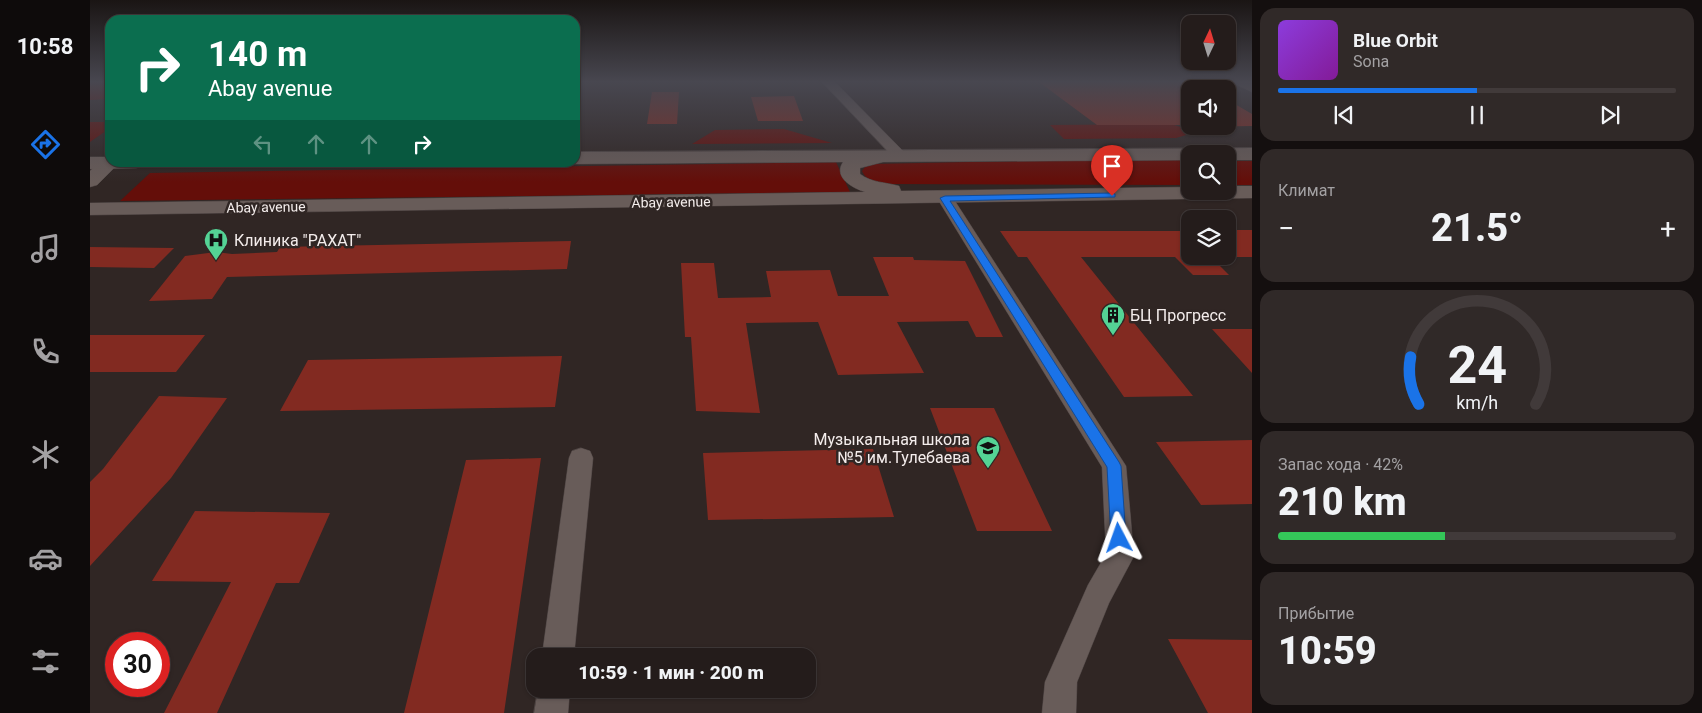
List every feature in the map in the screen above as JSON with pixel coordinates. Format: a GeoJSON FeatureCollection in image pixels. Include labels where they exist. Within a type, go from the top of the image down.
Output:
{"type":"FeatureCollection","features":[{"type":"Feature","properties":{"kind":"main road"},"geometry":{"type":"LineString","coordinates":[[1236,151],[1252,148]]}},
{"type":"Feature","properties":{"kind":"main road"},"geometry":{"type":"LineString","coordinates":[[580,158],[1181,153]]}},
{"type":"Feature","properties":{"kind":"main road"},"geometry":{"type":"LineString","coordinates":[[1236,153],[1252,154]]}},
{"type":"Feature","properties":{"kind":"main road"},"geometry":{"type":"LineString","coordinates":[[900,156],[856,162],[850,166],[850,175],[857,182],[866,186],[890,190],[996,190],[1079,196]]}},
{"type":"Feature","properties":{"kind":"main road"},"geometry":{"type":"LineString","coordinates":[[90,163],[105,163]]}},
{"type":"Feature","properties":{"kind":"main road"},"geometry":{"type":"LineString","coordinates":[[90,181],[106,167]]}},
{"type":"Feature","properties":{"kind":"main road","name":"Abay avenue"},"geometry":{"type":"LineString","coordinates":[[90,210],[1252,192]]}},
{"type":"Feature","properties":{"kind":"street"},"geometry":{"type":"LineString","coordinates":[[860,115],[900,156]]}},
{"type":"Feature","properties":{"kind":"street"},"geometry":{"type":"LineString","coordinates":[[945,198],[1114,466],[1120,556],[1098,595],[1061,682],[1059,713]]}},
{"type":"Feature","properties":{"kind":"street"},"geometry":{"type":"LineString","coordinates":[[559,648],[581,458]]}},
{"type":"Feature","properties":{"kind":"street"},"geometry":{"type":"LineString","coordinates":[[551,713],[553,698]]}},
{"type":"Feature","properties":{"kind":"shaded area"},"geometry":{"type":"Polygon","coordinates":[[[90,122],[105,122],[105,132],[90,142],[90,122]]]}},
{"type":"Feature","properties":{"kind":"shaded area"},"geometry":{"type":"Polygon","coordinates":[[[1171,124],[1181,127],[1181,135],[1186,135],[1176,138],[1064,139],[1050,125],[1171,124]]]}},
{"type":"Feature","properties":{"kind":"shaded area"},"geometry":{"type":"Polygon","coordinates":[[[784,129],[832,143],[692,144],[715,130],[784,129]]]}},
{"type":"Feature","properties":{"kind":"shaded area"},"geometry":{"type":"Polygon","coordinates":[[[1108,159],[1181,160],[1181,185],[891,184],[870,180],[864,175],[862,171],[865,167],[873,164],[1108,159]]]}},
{"type":"Feature","properties":{"kind":"shaded area"},"geometry":{"type":"Polygon","coordinates":[[[1236,161],[1252,161],[1252,185],[1236,185],[1236,161]]]}},
{"type":"Feature","properties":{"kind":"shaded area"},"geometry":{"type":"Polygon","coordinates":[[[836,162],[850,192],[120,201],[150,173],[836,162]]]}},
{"type":"Feature","properties":{"kind":"building"},"geometry":{"type":"Polygon","coordinates":[[[648,115],[678,115],[677,124],[647,124],[648,115]]]}},
{"type":"Feature","properties":{"kind":"building"},"geometry":{"type":"Polygon","coordinates":[[[756,115],[801,115],[803,121],[758,121],[756,115]]]}},
{"type":"Feature","properties":{"kind":"building"},"geometry":{"type":"Polygon","coordinates":[[[1084,115],[1181,115],[1181,125],[1097,125],[1084,115]]]}},
{"type":"Feature","properties":{"kind":"building"},"geometry":{"type":"Polygon","coordinates":[[[1236,115],[1252,115],[1252,126],[1236,126],[1236,115]]]}},
{"type":"Feature","properties":{"kind":"building"},"geometry":{"type":"Polygon","coordinates":[[[1236,230],[1252,230],[1252,257],[1236,257],[1236,230]]]}},
{"type":"Feature","properties":{"kind":"building"},"geometry":{"type":"Polygon","coordinates":[[[1000,231],[1181,231],[1181,263],[1175,257],[1081,257],[1193,396],[1124,397],[1027,257],[1018,257],[1000,231]]]}},
{"type":"Feature","properties":{"kind":"building"},"geometry":{"type":"Polygon","coordinates":[[[571,241],[567,269],[227,277],[212,299],[149,301],[185,256],[216,252],[232,254],[277,252],[280,247],[571,241]]]}},
{"type":"Feature","properties":{"kind":"building"},"geometry":{"type":"Polygon","coordinates":[[[90,247],[174,248],[154,268],[90,267],[90,247]]]}},
{"type":"Feature","properties":{"kind":"building"},"geometry":{"type":"Polygon","coordinates":[[[873,257],[913,257],[914,260],[965,261],[1003,337],[976,337],[968,321],[897,322],[924,373],[838,375],[818,322],[746,323],[760,413],[696,411],[691,337],[685,337],[681,263],[714,263],[718,298],[771,297],[766,271],[830,270],[838,296],[889,296],[873,257]]]}},
{"type":"Feature","properties":{"kind":"building"},"geometry":{"type":"Polygon","coordinates":[[[1183,265],[1219,265],[1229,275],[1193,275],[1183,265]]]}},
{"type":"Feature","properties":{"kind":"building"},"geometry":{"type":"Polygon","coordinates":[[[1212,329],[1252,329],[1252,373],[1212,329]]]}},
{"type":"Feature","properties":{"kind":"building"},"geometry":{"type":"Polygon","coordinates":[[[90,335],[205,335],[176,372],[90,372],[90,335]]]}},
{"type":"Feature","properties":{"kind":"building"},"geometry":{"type":"Polygon","coordinates":[[[562,356],[555,407],[280,411],[308,360],[562,356]]]}},
{"type":"Feature","properties":{"kind":"building"},"geometry":{"type":"Polygon","coordinates":[[[159,396],[227,398],[171,478],[90,566],[90,482],[103,469],[159,396]]]}},
{"type":"Feature","properties":{"kind":"building","name":"Музыкальная школа №5 им.Тулебаева"},"geometry":{"type":"Polygon","coordinates":[[[930,408],[994,408],[1052,531],[977,531],[930,408]]]}},
{"type":"Feature","properties":{"kind":"building"},"geometry":{"type":"Polygon","coordinates":[[[1252,440],[1252,504],[1201,505],[1156,442],[1252,440]]]}},
{"type":"Feature","properties":{"kind":"building"},"geometry":{"type":"Polygon","coordinates":[[[873,449],[894,517],[708,520],[703,453],[873,449]]]}},
{"type":"Feature","properties":{"kind":"building"},"geometry":{"type":"Polygon","coordinates":[[[541,458],[504,713],[404,713],[466,460],[541,458]]]}},
{"type":"Feature","properties":{"kind":"building"},"geometry":{"type":"Polygon","coordinates":[[[195,511],[330,513],[299,583],[276,583],[217,713],[164,713],[231,582],[152,581],[195,511]]]}},
{"type":"Feature","properties":{"kind":"building"},"geometry":{"type":"Polygon","coordinates":[[[1168,639],[1252,640],[1252,713],[1208,713],[1168,639]]]}},
{"type":"Feature","properties":{"kind":"place","name":"Клиника \"РАХАТ\""},"geometry":{"type":"Point","coordinates":[216,261]}},
{"type":"Feature","properties":{"kind":"place","name":"БЦ Прогресс"},"geometry":{"type":"Point","coordinates":[1113,336]}},
{"type":"Feature","properties":{"kind":"place","name":"Музыкальная школа №5 им.Тулебаева"},"geometry":{"type":"Point","coordinates":[988,469]}},
{"type":"Feature","properties":{"kind":"route"},"geometry":{"type":"LineString","coordinates":[[1112,196],[945,198],[1114,466],[1119,538]]}}]}
